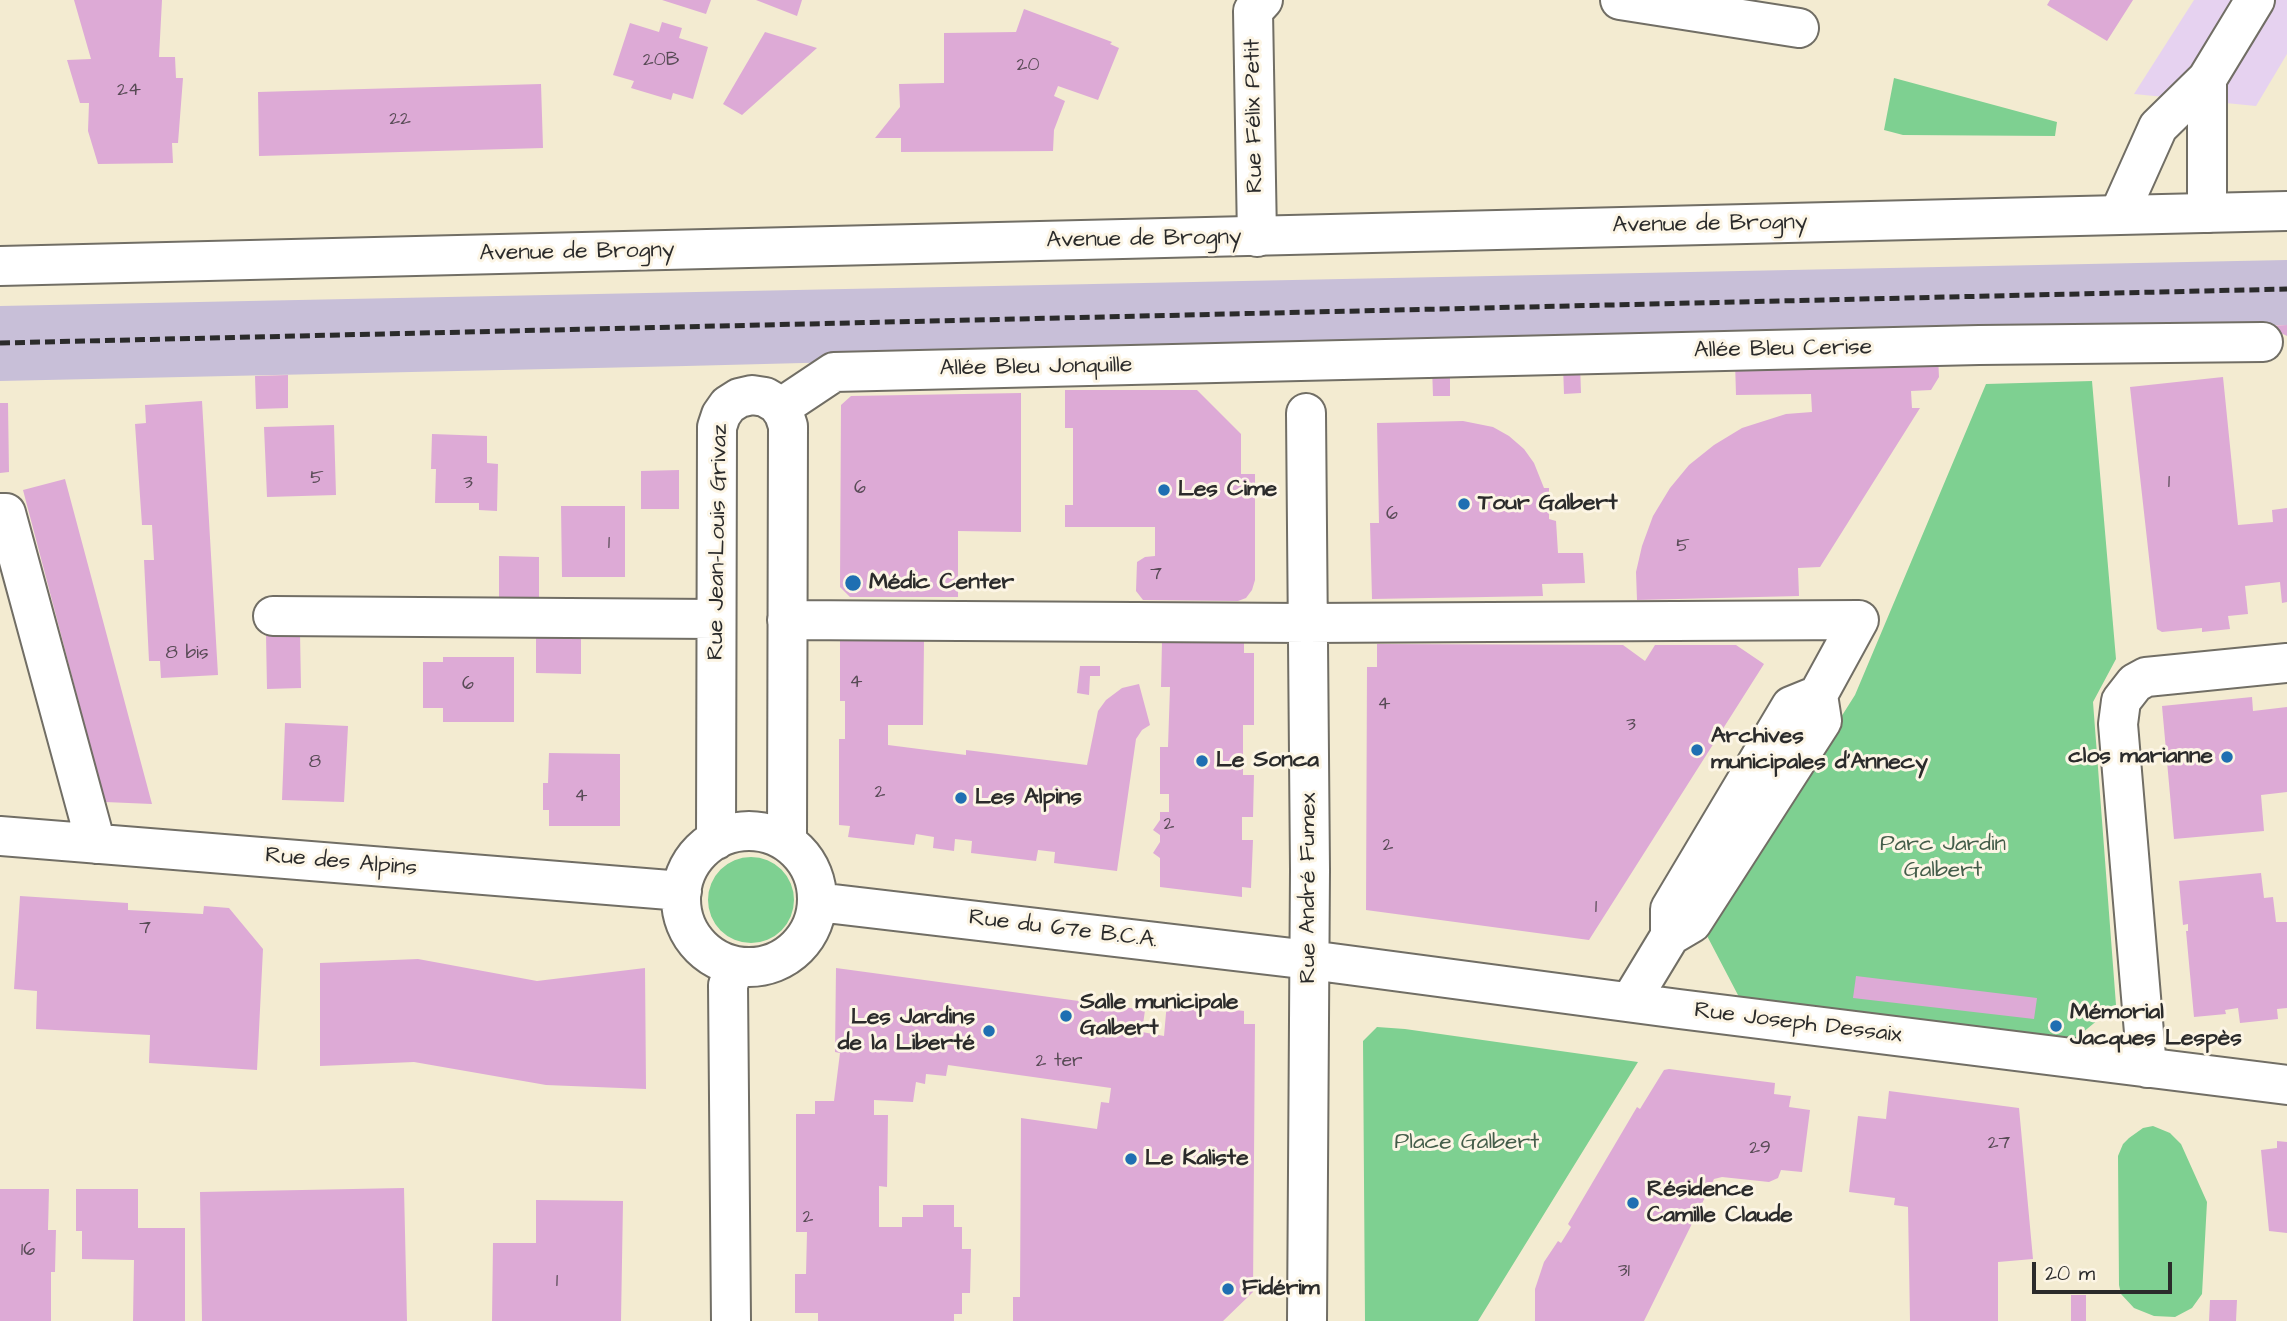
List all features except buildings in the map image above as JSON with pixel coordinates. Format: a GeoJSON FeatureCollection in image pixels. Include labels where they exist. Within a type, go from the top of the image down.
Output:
{"type":"FeatureCollection","features":[{"type":"Feature","properties":{"kind":"street"},"geometry":{"type":"LineString","coordinates":[[1620,0],[1789,17]]}},
{"type":"Feature","properties":{"kind":"street"},"geometry":{"type":"LineString","coordinates":[[2119,214],[2158,127],[2207,79],[2255,0]]}},
{"type":"Feature","properties":{"kind":"street","name":"Rue Félix Petit"},"geometry":{"type":"LineString","coordinates":[[1247,4],[1257,237]]}},
{"type":"Feature","properties":{"kind":"street"},"geometry":{"type":"LineString","coordinates":[[2207,79],[2207,213]]}},
{"type":"Feature","properties":{"kind":"street","name":"Avenue de Brogny"},"geometry":{"type":"LineString","coordinates":[[0,266],[2287,211]]}},
{"type":"Feature","properties":{"kind":"street","name":"Allée Bleu Cerise"},"geometry":{"type":"LineString","coordinates":[[1303,362],[1979,345],[2263,342]]}},
{"type":"Feature","properties":{"kind":"street","name":"Allée Bleu Jonquille"},"geometry":{"type":"LineString","coordinates":[[780,408],[834,372],[1303,362]]}},
{"type":"Feature","properties":{"kind":"street","name":"Rue Jean-Louis Grivaz"},"geometry":{"type":"LineString","coordinates":[[716,840],[717,427],[728,405],[739,398],[752,395],[765,397],[780,408]]}},
{"type":"Feature","properties":{"kind":"street"},"geometry":{"type":"LineString","coordinates":[[780,408],[788,426],[787,842]]}},
{"type":"Feature","properties":{"kind":"street","name":"Rue André Fumex"},"geometry":{"type":"LineString","coordinates":[[1306,413],[1310,960],[1307,1321]]}},
{"type":"Feature","properties":{"kind":"street"},"geometry":{"type":"LineString","coordinates":[[0,513],[6,513],[96,844]]}},
{"type":"Feature","properties":{"kind":"street"},"geometry":{"type":"LineString","coordinates":[[273,616],[716,620]]}},
{"type":"Feature","properties":{"kind":"street"},"geometry":{"type":"LineString","coordinates":[[787,620],[1307,623],[1859,620],[1818,695],[1822,721],[1692,923],[1670,936],[1630,1002]]}},
{"type":"Feature","properties":{"kind":"street"},"geometry":{"type":"LineString","coordinates":[[2147,1068],[2118,724],[2121,701],[2135,683],[2146,677],[2287,663]]}},
{"type":"Feature","properties":{"kind":"street"},"geometry":{"type":"LineString","coordinates":[[751,832],[774,836],[787,842],[806,862],[816,887],[817,902],[810,930],[790,953],[764,966],[735,966],[705,951],[694,939],[682,908],[682,891],[693,861],[716,840],[730,834],[751,832]]}},
{"type":"Feature","properties":{"kind":"street","name":"Rue des Alpins"},"geometry":{"type":"LineString","coordinates":[[0,836],[682,891]]}},
{"type":"Feature","properties":{"kind":"street","name":"Rue du 67e B.C.A."},"geometry":{"type":"LineString","coordinates":[[817,902],[1310,960]]}},
{"type":"Feature","properties":{"kind":"street","name":"Rue Joseph Dessaix"},"geometry":{"type":"LineString","coordinates":[[1310,960],[2287,1085]]}},
{"type":"Feature","properties":{"kind":"street"},"geometry":{"type":"LineString","coordinates":[[731,1321],[728,985],[735,966]]}},
{"type":"Feature","properties":{"kind":"shaded area"},"geometry":{"type":"Polygon","coordinates":[[[2194,0],[2287,0],[2287,54],[2256,106],[2134,94],[2194,0]]]}},
{"type":"Feature","properties":{"kind":"shaded area"},"geometry":{"type":"Polygon","coordinates":[[[2287,260],[2287,325],[0,381],[0,306],[2287,260]]]}},
{"type":"Feature","properties":{"kind":"green space"},"geometry":{"type":"Polygon","coordinates":[[[1894,78],[2057,122],[2055,136],[1903,135],[1884,130],[1894,78]]]}},
{"type":"Feature","properties":{"kind":"green space","name":"Parc Jardin Galbert"},"geometry":{"type":"Polygon","coordinates":[[[2092,381],[2116,659],[2093,702],[2116,1005],[2076,1038],[1739,997],[1705,932],[1855,695],[1986,384],[2092,381]]]}},
{"type":"Feature","properties":{"kind":"green space"},"geometry":{"type":"Polygon","coordinates":[[[743,857],[759,857],[782,869],[791,883],[794,900],[791,917],[782,931],[759,943],[743,943],[727,936],[715,924],[708,908],[708,892],[715,876],[727,864],[743,857]]]}},
{"type":"Feature","properties":{"kind":"green space","name":"Place Galbert"},"geometry":{"type":"Polygon","coordinates":[[[1377,1027],[1638,1062],[1478,1321],[1365,1321],[1363,1041],[1377,1027]]]}},
{"type":"Feature","properties":{"kind":"green space"},"geometry":{"type":"Polygon","coordinates":[[[2153,1126],[2170,1133],[2181,1144],[2207,1202],[2202,1294],[2192,1308],[2175,1317],[2154,1316],[2134,1308],[2121,1294],[2119,1285],[2118,1156],[2129,1138],[2143,1128],[2153,1126]]]}},
{"type":"Feature","properties":{"kind":"railway"},"geometry":{"type":"LineString","coordinates":[[0,343],[2287,289]]}},
{"type":"Feature","properties":{"kind":"place","name":"Les Cime"},"geometry":{"type":"Point","coordinates":[1164,490]}},
{"type":"Feature","properties":{"kind":"place","name":"Tour Galbert"},"geometry":{"type":"Point","coordinates":[1464,504]}},
{"type":"Feature","properties":{"kind":"place","name":"Médic Center"},"geometry":{"type":"Point","coordinates":[853,583]}},
{"type":"Feature","properties":{"kind":"place","name":"Archives municipales d'Annecy"},"geometry":{"type":"Point","coordinates":[1697,750]}},
{"type":"Feature","properties":{"kind":"place","name":"clos marianne"},"geometry":{"type":"Point","coordinates":[2227,757]}},
{"type":"Feature","properties":{"kind":"place","name":"Le Sonca"},"geometry":{"type":"Point","coordinates":[1202,761]}},
{"type":"Feature","properties":{"kind":"place","name":"Les Alpins"},"geometry":{"type":"Point","coordinates":[961,798]}},
{"type":"Feature","properties":{"kind":"place","name":"Salle municipale Galbert"},"geometry":{"type":"Point","coordinates":[1066,1016]}},
{"type":"Feature","properties":{"kind":"place","name":"Mémorial Jacques Lespès"},"geometry":{"type":"Point","coordinates":[2056,1026]}},
{"type":"Feature","properties":{"kind":"place","name":"Les Jardins de la Liberté"},"geometry":{"type":"Point","coordinates":[989,1031]}},
{"type":"Feature","properties":{"kind":"place","name":"Le Kaliste"},"geometry":{"type":"Point","coordinates":[1131,1159]}},
{"type":"Feature","properties":{"kind":"place","name":"Résidence Camille Claude"},"geometry":{"type":"Point","coordinates":[1633,1203]}},
{"type":"Feature","properties":{"kind":"place","name":"Fidérim"},"geometry":{"type":"Point","coordinates":[1228,1289]}}]}
